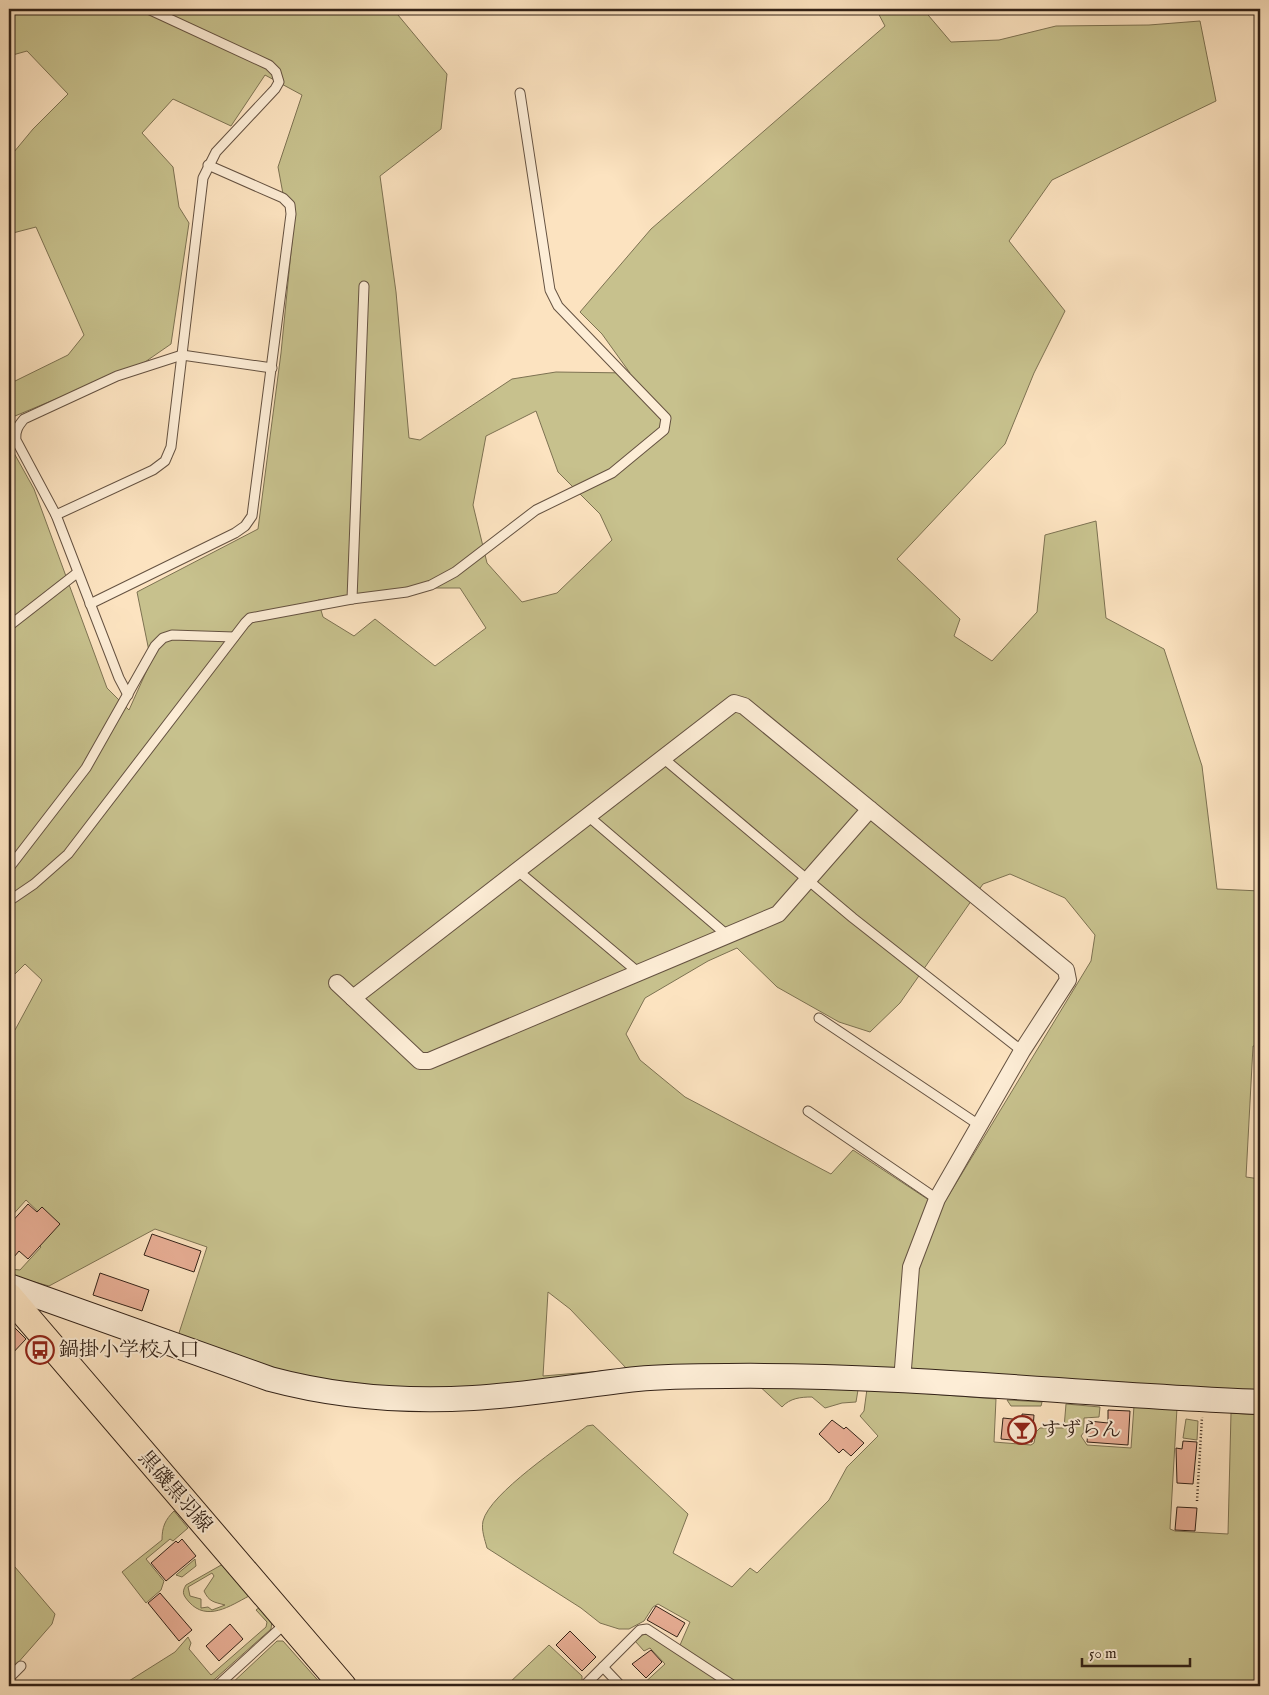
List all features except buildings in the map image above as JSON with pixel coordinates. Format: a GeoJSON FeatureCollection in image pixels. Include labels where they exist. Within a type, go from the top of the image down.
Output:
{"type":"FeatureCollection","features":[{"type":"Feature","properties":{"kind":"main road","name":"黒磯黒羽線"},"geometry":{"type":"LineString","coordinates":[[9,1296],[342,1686]]}},
{"type":"Feature","properties":{"kind":"street"},"geometry":{"type":"LineString","coordinates":[[353,998],[734,703],[744,706],[1066,970],[1068,980],[1022,1051],[938,1199],[911,1267],[902,1381]]}},
{"type":"Feature","properties":{"kind":"street"},"geometry":{"type":"LineString","coordinates":[[337,983],[420,1061],[429,1061],[778,914],[870,809]]}},
{"type":"Feature","properties":{"kind":"street"},"geometry":{"type":"LineString","coordinates":[[9,1286],[270,1379],[311,1390],[357,1397],[472,1398],[674,1376],[730,1376],[902,1381],[1260,1402]]}},
{"type":"Feature","properties":{"kind":"lane"},"geometry":{"type":"LineString","coordinates":[[56,515],[153,470],[164,461],[171,447],[203,178],[216,152],[275,89],[279,82],[276,72],[269,65],[148,9]]}},
{"type":"Feature","properties":{"kind":"lane"},"geometry":{"type":"LineString","coordinates":[[9,901],[62,862],[250,618],[352,599],[407,592],[431,585],[455,572],[536,510],[612,473],[664,430],[666,418],[558,306],[550,290],[520,93]]}},
{"type":"Feature","properties":{"kind":"lane"},"geometry":{"type":"LineString","coordinates":[[90,604],[165,569],[245,526],[252,516],[291,214],[290,205],[283,198],[208,165]]}},
{"type":"Feature","properties":{"kind":"lane"},"geometry":{"type":"LineString","coordinates":[[352,599],[364,286]]}},
{"type":"Feature","properties":{"kind":"lane"},"geometry":{"type":"LineString","coordinates":[[128,695],[119,678],[77,573],[56,515],[16,440],[18,425],[24,419],[117,376],[182,354],[272,368]]}},
{"type":"Feature","properties":{"kind":"lane"},"geometry":{"type":"LineString","coordinates":[[9,626],[77,573]]}},
{"type":"Feature","properties":{"kind":"lane"},"geometry":{"type":"LineString","coordinates":[[9,868],[86,768],[155,646],[163,638],[172,635],[234,637]]}},
{"type":"Feature","properties":{"kind":"lane"},"geometry":{"type":"LineString","coordinates":[[663,758],[853,918],[1022,1051]]}},
{"type":"Feature","properties":{"kind":"lane"},"geometry":{"type":"LineString","coordinates":[[588,816],[727,935]]}},
{"type":"Feature","properties":{"kind":"lane"},"geometry":{"type":"LineString","coordinates":[[518,871],[639,973]]}},
{"type":"Feature","properties":{"kind":"lane"},"geometry":{"type":"LineString","coordinates":[[819,1018],[979,1125]]}},
{"type":"Feature","properties":{"kind":"lane"},"geometry":{"type":"LineString","coordinates":[[808,1111],[938,1199]]}},
{"type":"Feature","properties":{"kind":"lane"},"geometry":{"type":"LineString","coordinates":[[218,1686],[287,1621]]}},
{"type":"Feature","properties":{"kind":"lane"},"geometry":{"type":"LineString","coordinates":[[584,1686],[640,1630],[647,1629],[734,1686]]}},
{"type":"Feature","properties":{"kind":"lane"},"geometry":{"type":"LineString","coordinates":[[9,1678],[21,1666]]}},
{"type":"Feature","properties":{"kind":"lane"},"geometry":{"type":"LineString","coordinates":[[603,1667],[621,1686]]}},
{"type":"Feature","properties":{"kind":"path"},"geometry":{"type":"LineString","coordinates":[[1197,1501],[1204,1400]]}},
{"type":"Feature","properties":{"kind":"shaded area"},"geometry":{"type":"Polygon","coordinates":[[[9,9],[393,9],[447,74],[441,129],[380,176],[396,292],[409,438],[420,440],[512,379],[556,372],[630,373],[602,334],[580,312],[651,229],[885,26],[876,9],[923,9],[951,42],[999,40],[1056,26],[1149,25],[1200,21],[1216,101],[1052,180],[1009,241],[1065,311],[1034,373],[1005,444],[897,559],[960,619],[954,636],[992,661],[1037,612],[1045,535],[1096,521],[1106,618],[1164,649],[1202,766],[1217,889],[1260,891],[1260,1046],[1253,1046],[1246,1177],[1260,1179],[1260,1394],[627,1369],[570,1309],[548,1292],[543,1376],[602,1371],[459,1391],[311,1385],[180,1338],[179,1333],[207,1247],[155,1229],[49,1286],[9,1275],[9,1269],[20,1270],[41,1247],[30,1236],[45,1218],[26,1200],[9,1219],[9,1033],[15,1030],[42,980],[25,964],[9,980],[9,444],[34,489],[107,688],[129,710],[151,661],[137,592],[258,529],[281,353],[292,242],[278,167],[302,95],[265,75],[231,126],[173,99],[142,133],[173,167],[179,207],[189,223],[171,344],[145,362],[15,416],[9,410],[9,384],[68,355],[84,335],[36,227],[9,234],[9,158],[33,129],[68,94],[27,51],[9,56],[9,9]],[[536,411],[486,436],[473,505],[487,563],[522,602],[557,593],[612,540],[600,514],[558,472],[536,411]],[[414,588],[318,600],[323,617],[354,636],[375,619],[435,666],[486,628],[460,588],[414,588]],[[1010,874],[983,884],[900,1003],[870,1032],[839,1022],[777,987],[737,948],[708,961],[645,998],[626,1034],[640,1060],[685,1097],[831,1174],[853,1150],[941,1208],[1091,961],[1095,935],[1065,898],[1010,874]]]}},
{"type":"Feature","properties":{"kind":"shaded area"},"geometry":{"type":"Polygon","coordinates":[[[756,1383],[858,1390],[856,1402],[842,1403],[825,1408],[812,1397],[804,1397],[792,1400],[782,1407],[756,1383]]]}},
{"type":"Feature","properties":{"kind":"shaded area"},"geometry":{"type":"Polygon","coordinates":[[[867,1389],[996,1399],[994,1442],[1031,1445],[1034,1443],[1036,1432],[1040,1428],[1064,1428],[1066,1404],[1100,1407],[1099,1417],[1084,1418],[1084,1432],[1081,1436],[1087,1445],[1131,1448],[1134,1406],[1177,1408],[1170,1529],[1175,1531],[1228,1534],[1231,1413],[1260,1415],[1260,1686],[641,1686],[665,1664],[650,1648],[644,1651],[635,1641],[642,1635],[647,1634],[677,1652],[690,1622],[658,1604],[653,1607],[644,1621],[629,1629],[619,1629],[600,1623],[581,1608],[487,1548],[483,1521],[488,1510],[499,1497],[545,1457],[587,1426],[593,1425],[688,1514],[673,1553],[732,1587],[750,1568],[757,1573],[829,1500],[847,1467],[878,1436],[860,1416],[864,1411],[867,1389]]]}},
{"type":"Feature","properties":{"kind":"shaded area"},"geometry":{"type":"Polygon","coordinates":[[[1007,1400],[1042,1402],[1041,1406],[1011,1406],[1007,1400]]]}},
{"type":"Feature","properties":{"kind":"shaded area"},"geometry":{"type":"Polygon","coordinates":[[[1186,1419],[1198,1421],[1197,1440],[1183,1438],[1186,1419]]]}},
{"type":"Feature","properties":{"kind":"shaded area"},"geometry":{"type":"Polygon","coordinates":[[[174,1511],[188,1528],[173,1541],[170,1539],[146,1559],[164,1581],[161,1590],[146,1603],[122,1572],[162,1540],[165,1524],[174,1511]]]}},
{"type":"Feature","properties":{"kind":"shaded area"},"geometry":{"type":"Polygon","coordinates":[[[195,1559],[196,1566],[182,1577],[176,1575],[195,1559]]]}},
{"type":"Feature","properties":{"kind":"shaded area"},"geometry":{"type":"Polygon","coordinates":[[[9,1560],[55,1614],[52,1624],[9,1673],[9,1560]]]}},
{"type":"Feature","properties":{"kind":"shaded area"},"geometry":{"type":"Polygon","coordinates":[[[223,1564],[249,1596],[226,1608],[211,1612],[203,1611],[196,1608],[186,1598],[183,1592],[186,1585],[223,1564]],[[212,1573],[188,1587],[190,1596],[201,1599],[201,1608],[208,1607],[212,1610],[225,1605],[210,1599],[204,1591],[214,1576],[212,1573]]]}},
{"type":"Feature","properties":{"kind":"shaded area"},"geometry":{"type":"Polygon","coordinates":[[[260,1607],[272,1621],[271,1629],[207,1686],[121,1686],[175,1652],[188,1637],[191,1643],[189,1649],[211,1675],[266,1627],[267,1622],[256,1610],[260,1607]]]}},
{"type":"Feature","properties":{"kind":"shaded area"},"geometry":{"type":"Polygon","coordinates":[[[277,1641],[283,1641],[323,1686],[229,1686],[277,1641]]]}},
{"type":"Feature","properties":{"kind":"shaded area"},"geometry":{"type":"Polygon","coordinates":[[[549,1645],[582,1676],[582,1680],[576,1686],[506,1686],[549,1645]]]}},
{"type":"Feature","properties":{"kind":"place","name":"鍋掛小学校入口"},"geometry":{"type":"Point","coordinates":[40,1350]}},
{"type":"Feature","properties":{"kind":"place","name":"すずらん"},"geometry":{"type":"Point","coordinates":[1022,1430]}}]}
